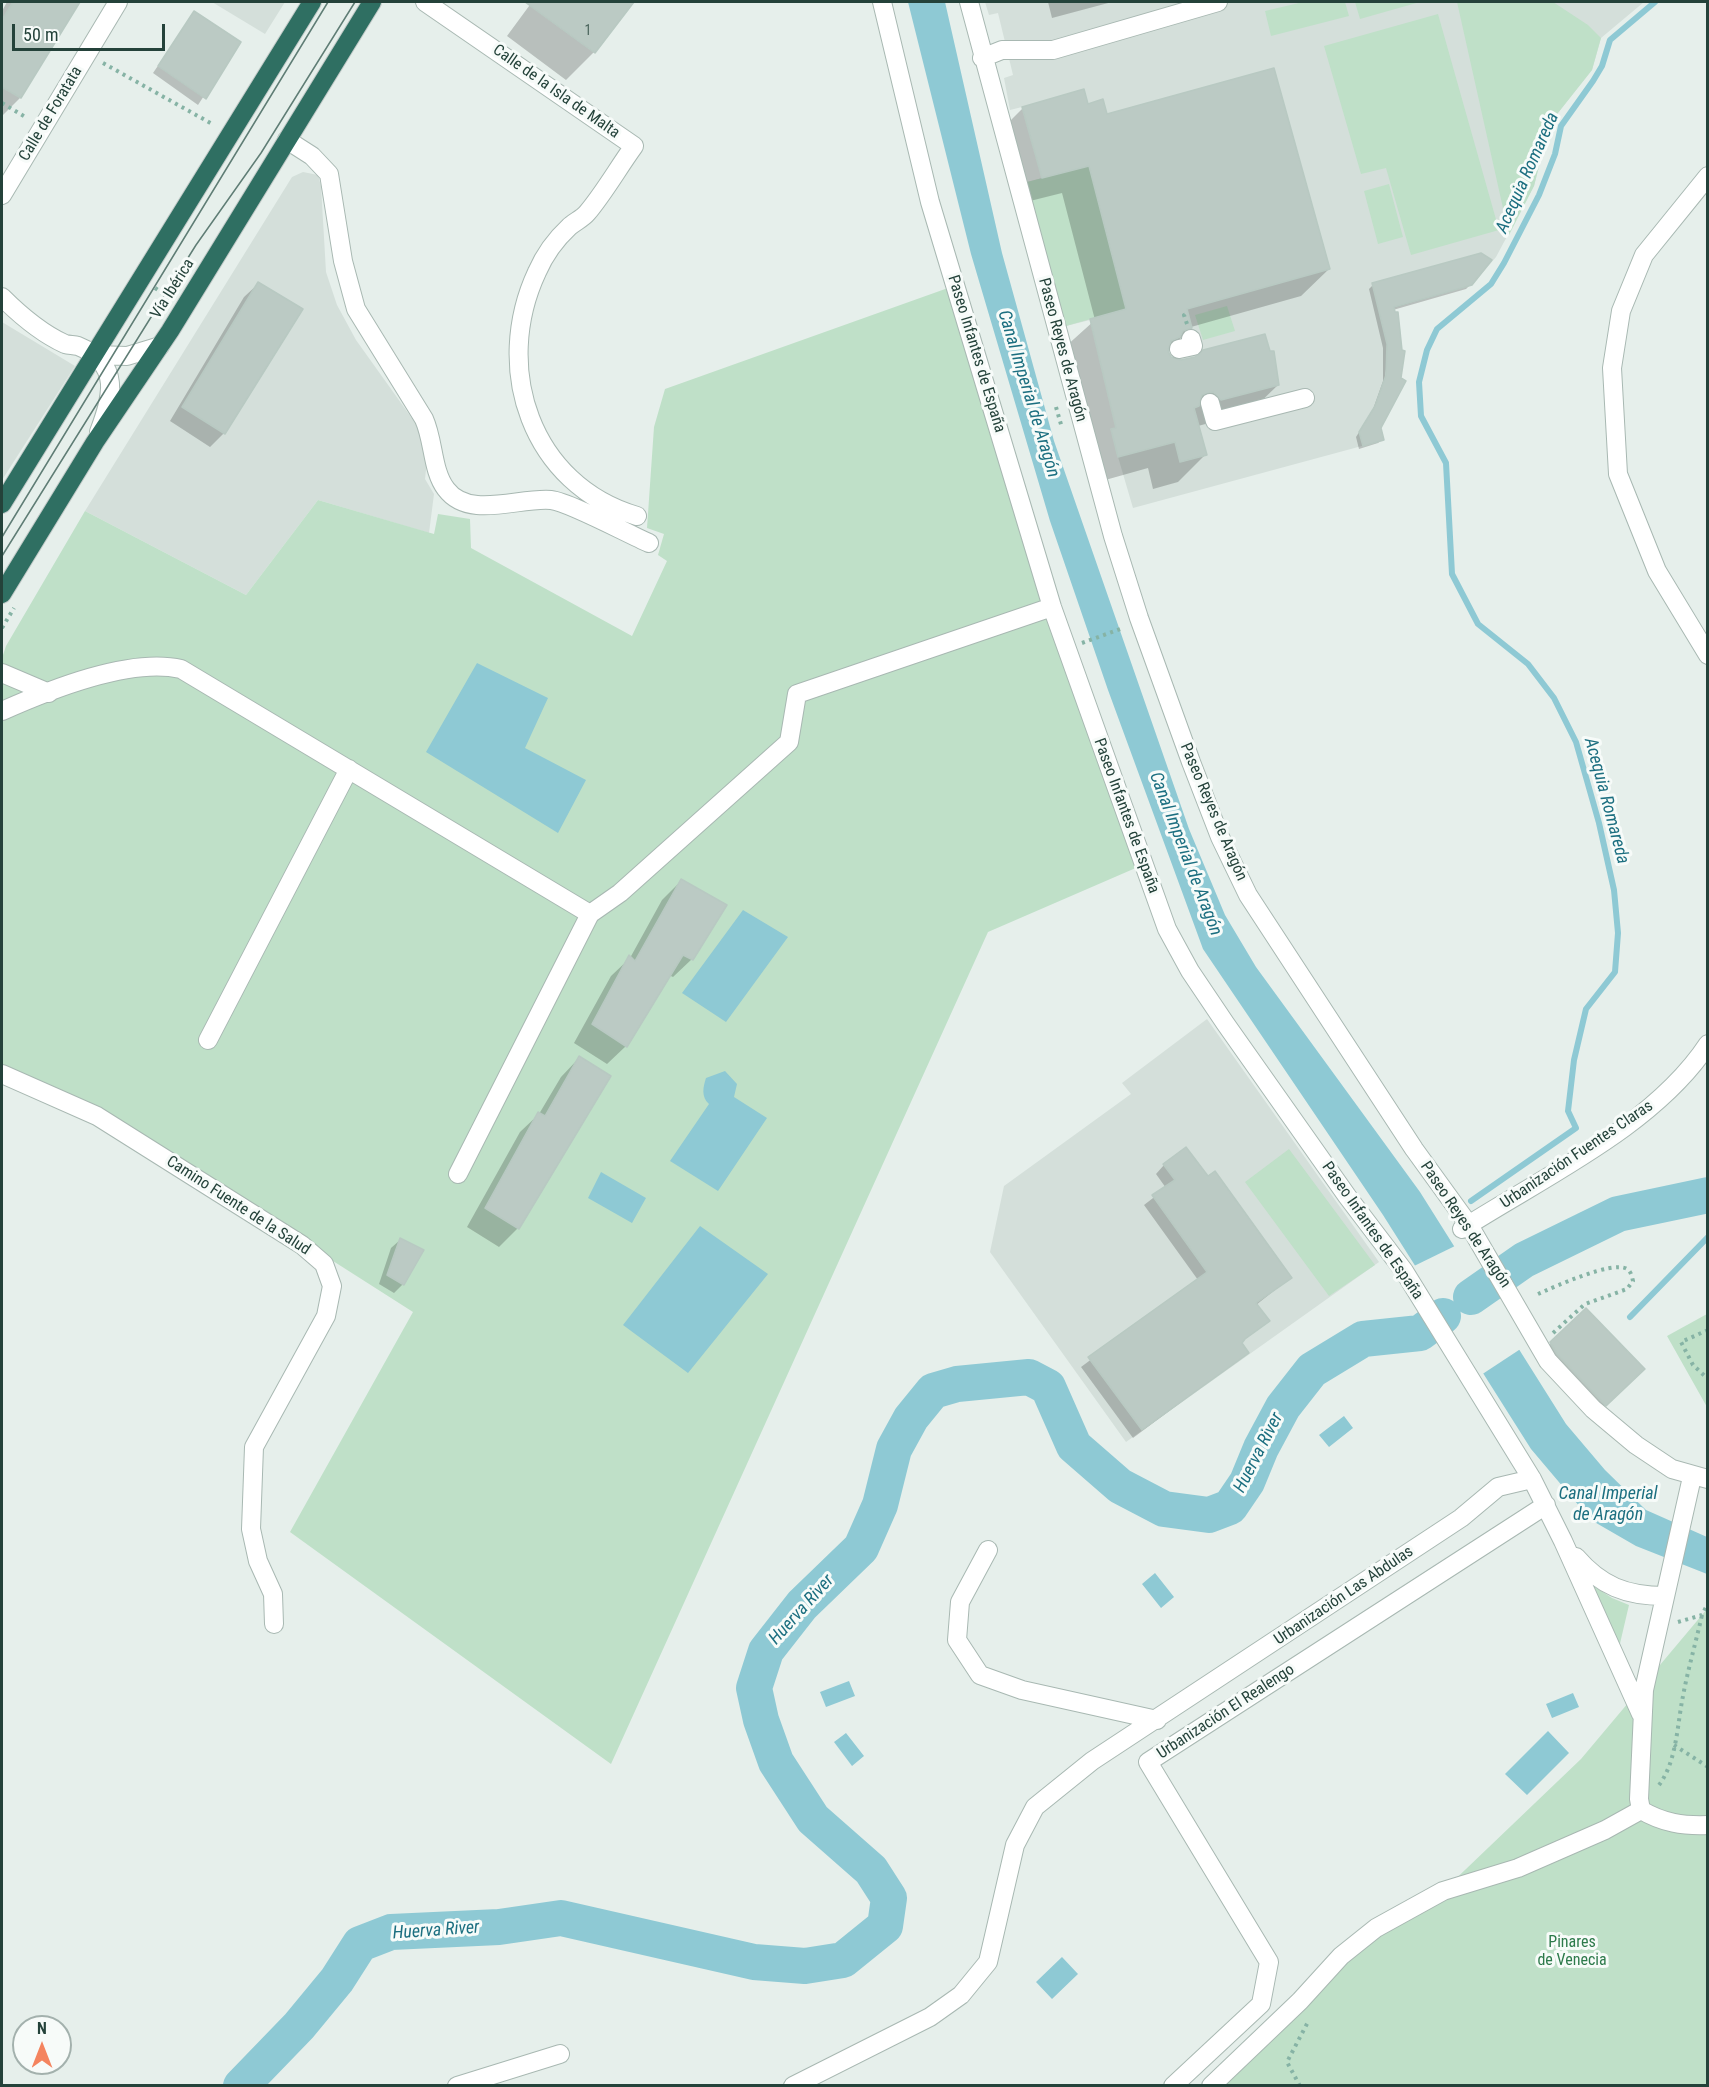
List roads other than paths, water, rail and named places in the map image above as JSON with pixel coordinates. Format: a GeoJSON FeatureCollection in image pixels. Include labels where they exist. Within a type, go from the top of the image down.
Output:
{"type":"FeatureCollection","features":[{"type":"Feature","properties":{"kind":"highway","name":"Vía Ibérica"},"geometry":{"type":"LineString","coordinates":[[2,504],[312,2]]}},
{"type":"Feature","properties":{"kind":"highway","name":"Vía Ibérica"},"geometry":{"type":"LineString","coordinates":[[2,594],[95,442],[160,346],[372,2]]}},
{"type":"Feature","properties":{"kind":"street","name":"Calle de Foratata"},"geometry":{"type":"LineString","coordinates":[[2,195],[118,2]]}},
{"type":"Feature","properties":{"kind":"street","name":"Calle de la Isla de Malta"},"geometry":{"type":"LineString","coordinates":[[425,2],[634,146],[586,215],[568,228],[552,246],[538,270],[522,320],[519,346],[526,405],[536,432],[549,455],[577,488],[606,506],[637,516]]}},
{"type":"Feature","properties":{"kind":"street","name":"Paseo Infantes de España"},"geometry":{"type":"LineString","coordinates":[[882,2],[930,202],[1052,607],[1115,787],[1175,946],[1225,1023],[1347,1196],[1404,1271],[1532,1479],[1563,1541],[1641,1714]]}},
{"type":"Feature","properties":{"kind":"street","name":"Paseo Reyes de Aragón"},"geometry":{"type":"LineString","coordinates":[[969,2],[982,58],[1116,545],[1161,681],[1220,837],[1248,895],[1541,1339],[1562,1378],[1617,1431],[1660,1463],[1700,1478]]}},
{"type":"Feature","properties":{"kind":"street"},"geometry":{"type":"LineString","coordinates":[[982,58],[1002,50],[1053,50],[1218,2]]}},
{"type":"Feature","properties":{"kind":"street"},"geometry":{"type":"LineString","coordinates":[[287,140],[312,156],[329,174],[343,261],[356,309],[424,419],[432,438],[438,476],[446,489],[456,500],[471,505],[554,500],[577,488]]}},
{"type":"Feature","properties":{"kind":"street"},"geometry":{"type":"LineString","coordinates":[[1707,176],[1644,255],[1621,311],[1612,368],[1618,474],[1657,571],[1707,655]]}},
{"type":"Feature","properties":{"kind":"street"},"geometry":{"type":"LineString","coordinates":[[2,297],[24,319],[66,344],[77,345],[95,355],[106,368],[111,381],[109,402],[95,442]]}},
{"type":"Feature","properties":{"kind":"street"},"geometry":{"type":"LineString","coordinates":[[95,355],[127,356],[160,346]]}},
{"type":"Feature","properties":{"kind":"street"},"geometry":{"type":"LineString","coordinates":[[1210,403],[1215,421],[1305,398]]}},
{"type":"Feature","properties":{"kind":"street"},"geometry":{"type":"LineString","coordinates":[[554,500],[649,543]]}},
{"type":"Feature","properties":{"kind":"street"},"geometry":{"type":"LineString","coordinates":[[458,1174],[590,914],[620,893],[789,742],[797,693],[1052,607]]}},
{"type":"Feature","properties":{"kind":"street"},"geometry":{"type":"LineString","coordinates":[[2,711],[49,693],[127,669],[152,666],[174,667],[233,699],[590,914]]}},
{"type":"Feature","properties":{"kind":"street"},"geometry":{"type":"LineString","coordinates":[[2,673],[49,693]]}},
{"type":"Feature","properties":{"kind":"street"},"geometry":{"type":"LineString","coordinates":[[208,1040],[350,769]]}},
{"type":"Feature","properties":{"kind":"street","name":"Urbanización Fuentes Claras"},"geometry":{"type":"LineString","coordinates":[[1469,1230],[1598,1144],[1670,1091],[1707,1044]]}},
{"type":"Feature","properties":{"kind":"street","name":"Camino Fuente de la Salud"},"geometry":{"type":"LineString","coordinates":[[2,1074],[97,1116],[302,1245],[324,1264],[332,1286],[326,1316],[254,1447],[251,1529],[258,1561],[273,1594],[274,1624]]}},
{"type":"Feature","properties":{"kind":"street","name":"Paseo Infantes de España"},"geometry":{"type":"LineString","coordinates":[[1641,1810],[1641,1714],[1659,1622],[1685,1511],[1700,1478]]}},
{"type":"Feature","properties":{"kind":"street","name":"Urbanización Las Abdulas"},"geometry":{"type":"LineString","coordinates":[[793,2085],[930,2017],[961,1995],[988,1962],[1015,1845],[1035,1808],[1092,1761],[1461,1518],[1498,1487],[1532,1479]]}},
{"type":"Feature","properties":{"kind":"street","name":"Urbanización El Realengo"},"geometry":{"type":"LineString","coordinates":[[1173,2085],[1261,2004],[1269,1962],[1148,1762],[1546,1505]]}},
{"type":"Feature","properties":{"kind":"street","name":"Paseo Infantes de España"},"geometry":{"type":"LineString","coordinates":[[1563,1541],[1585,1568],[1611,1588],[1628,1594],[1665,1596]]}},
{"type":"Feature","properties":{"kind":"street"},"geometry":{"type":"LineString","coordinates":[[988,1550],[960,1602],[957,1640],[980,1675],[1022,1690],[1156,1720]]}},
{"type":"Feature","properties":{"kind":"street"},"geometry":{"type":"LineString","coordinates":[[1211,2085],[1300,2001],[1341,1956],[1376,1928],[1443,1891],[1518,1868],[1605,1830],[1641,1810],[1657,1819],[1673,1824],[1707,1825]]}},
{"type":"Feature","properties":{"kind":"street"},"geometry":{"type":"LineString","coordinates":[[456,2085],[560,2054]]}},
{"type":"Feature","properties":{"kind":"water","name":"Canal Imperial de Aragón"},"geometry":{"type":"Polygon","coordinates":[[[908,2],[945,2],[1002,253],[1054,441],[1189,829],[1225,915],[1256,967],[1420,1192],[1566,1424],[1605,1470],[1646,1510],[1707,1537],[1707,1574],[1636,1546],[1591,1520],[1531,1449],[1383,1215],[1203,949],[1108,690],[1050,521],[971,254],[908,2]]]}},
{"type":"Feature","properties":{"kind":"water"},"geometry":{"type":"Polygon","coordinates":[[[477,663],[548,698],[525,748],[586,780],[558,833],[426,752],[477,663]]]}},
{"type":"Feature","properties":{"kind":"water"},"geometry":{"type":"Polygon","coordinates":[[[743,910],[788,937],[726,1022],[682,993],[743,910]]]}},
{"type":"Feature","properties":{"kind":"water"},"geometry":{"type":"Polygon","coordinates":[[[725,1071],[737,1084],[734,1097],[767,1118],[718,1191],[670,1161],[709,1104],[704,1095],[706,1078],[725,1071]]]}},
{"type":"Feature","properties":{"kind":"water"},"geometry":{"type":"Polygon","coordinates":[[[601,1172],[646,1198],[632,1223],[588,1198],[601,1172]]]}},
{"type":"Feature","properties":{"kind":"water"},"geometry":{"type":"Polygon","coordinates":[[[700,1226],[768,1274],[688,1373],[623,1325],[700,1226]]]}},
{"type":"Feature","properties":{"kind":"water"},"geometry":{"type":"Polygon","coordinates":[[[1344,1416],[1353,1428],[1329,1447],[1319,1435],[1344,1416]]]}},
{"type":"Feature","properties":{"kind":"water"},"geometry":{"type":"Polygon","coordinates":[[[1155,1573],[1174,1597],[1161,1608],[1142,1584],[1155,1573]]]}},
{"type":"Feature","properties":{"kind":"water"},"geometry":{"type":"Polygon","coordinates":[[[849,1681],[855,1696],[826,1707],[820,1692],[849,1681]]]}},
{"type":"Feature","properties":{"kind":"water"},"geometry":{"type":"Polygon","coordinates":[[[1573,1693],[1579,1707],[1552,1718],[1546,1704],[1573,1693]]]}},
{"type":"Feature","properties":{"kind":"water"},"geometry":{"type":"Polygon","coordinates":[[[1548,1731],[1569,1753],[1527,1795],[1505,1774],[1548,1731]]]}},
{"type":"Feature","properties":{"kind":"water"},"geometry":{"type":"Polygon","coordinates":[[[846,1733],[864,1756],[852,1766],[834,1742],[846,1733]]]}},
{"type":"Feature","properties":{"kind":"water"},"geometry":{"type":"Polygon","coordinates":[[[1062,1957],[1078,1974],[1052,1999],[1036,1982],[1062,1957]]]}},
{"type":"Feature","properties":{"kind":"waterway","name":"Acequia Romareda"},"geometry":{"type":"LineString","coordinates":[[1471,1201],[1576,1128],[1568,1111],[1574,1060],[1586,1009],[1615,972],[1618,933],[1614,890],[1599,823],[1576,742],[1554,698],[1528,664],[1478,624],[1452,574],[1446,463],[1421,416],[1419,382],[1427,350],[1437,329],[1491,284],[1504,263],[1539,195],[1555,154],[1561,126],[1602,66],[1610,40],[1655,2]]}},
{"type":"Feature","properties":{"kind":"waterway","name":"Huerva River"},"geometry":{"type":"LineString","coordinates":[[1471,1297],[1524,1260],[1618,1214],[1708,1195]]}},
{"type":"Feature","properties":{"kind":"waterway"},"geometry":{"type":"LineString","coordinates":[[1630,1317],[1708,1237]]}},
{"type":"Feature","properties":{"kind":"waterway","name":"Huerva River"},"geometry":{"type":"LineString","coordinates":[[241,2086],[299,2026],[337,1980],[360,1944],[391,1932],[499,1927],[561,1918],[754,1962],[805,1966],[843,1960],[885,1926],[889,1898],[871,1870],[813,1819],[776,1762],[761,1720],[754,1688],[766,1651],[802,1605],[861,1548],[880,1505],[894,1449],[911,1418],[933,1391],[957,1384],[1029,1377],[1048,1387],[1074,1446],[1120,1486],[1164,1509],[1209,1515],[1230,1507],[1247,1482],[1261,1448],[1283,1407],[1312,1370],[1363,1339],[1420,1333],[1443,1316]]}},
{"type":"Feature","properties":{"kind":"tram line"},"geometry":{"type":"LineString","coordinates":[[2,537],[328,2]]}},
{"type":"Feature","properties":{"kind":"tram line"},"geometry":{"type":"LineString","coordinates":[[2,556],[196,245],[261,153],[355,2]]}},
{"type":"Feature","properties":{"kind":"park label","name":"Pinares de Venecia"},"geometry":{"type":"Point","coordinates":[1572,1952]}}]}
